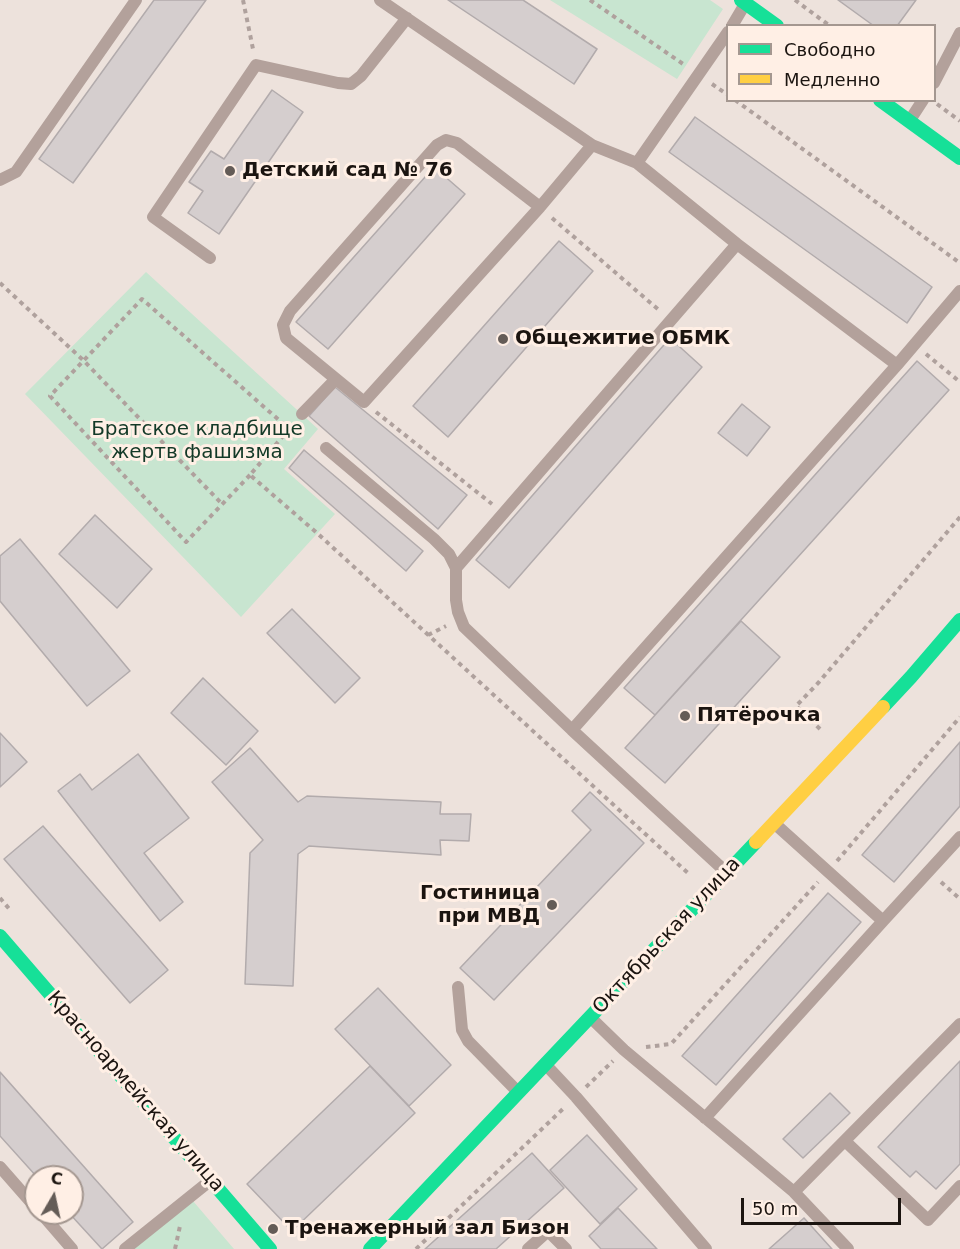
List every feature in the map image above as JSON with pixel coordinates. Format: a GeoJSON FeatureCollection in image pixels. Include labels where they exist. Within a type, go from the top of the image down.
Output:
{"type":"FeatureCollection","features":[{"type":"Feature","properties":{"kind":"main road"},"geometry":{"type":"LineString","coordinates":[[751,3],[775,24]]}},
{"type":"Feature","properties":{"kind":"main road"},"geometry":{"type":"LineString","coordinates":[[883,102],[960,158]]}},
{"type":"Feature","properties":{"kind":"main road","name":"Октябрьская улица"},"geometry":{"type":"LineString","coordinates":[[370,1249],[774,823],[959,623]]}},
{"type":"Feature","properties":{"kind":"main road","name":"Красноармейская улица"},"geometry":{"type":"LineString","coordinates":[[0,936],[270,1249]]}},
{"type":"Feature","properties":{"kind":"lane"},"geometry":{"type":"LineString","coordinates":[[0,180],[16,172],[136,0]]}},
{"type":"Feature","properties":{"kind":"lane"},"geometry":{"type":"LineString","coordinates":[[380,0],[592,145],[637,163],[737,244],[897,365]]}},
{"type":"Feature","properties":{"kind":"lane"},"geometry":{"type":"LineString","coordinates":[[734,24],[751,3]]}},
{"type":"Feature","properties":{"kind":"lane"},"geometry":{"type":"LineString","coordinates":[[210,258],[153,217],[256,65],[351,84],[361,76],[407,18]]}},
{"type":"Feature","properties":{"kind":"lane"},"geometry":{"type":"LineString","coordinates":[[936,79],[960,33]]}},
{"type":"Feature","properties":{"kind":"lane"},"geometry":{"type":"LineString","coordinates":[[637,163],[726,35]]}},
{"type":"Feature","properties":{"kind":"lane"},"geometry":{"type":"LineString","coordinates":[[909,121],[922,102]]}},
{"type":"Feature","properties":{"kind":"lane"},"geometry":{"type":"LineString","coordinates":[[540,207],[457,143],[446,140],[437,145],[290,311],[284,325],[286,338],[363,402],[540,207],[592,145]]}},
{"type":"Feature","properties":{"kind":"lane"},"geometry":{"type":"LineString","coordinates":[[456,568],[737,244]]}},
{"type":"Feature","properties":{"kind":"lane"},"geometry":{"type":"LineString","coordinates":[[572,730],[897,365],[960,291]]}},
{"type":"Feature","properties":{"kind":"lane"},"geometry":{"type":"LineString","coordinates":[[302,414],[336,379]]}},
{"type":"Feature","properties":{"kind":"lane"},"geometry":{"type":"LineString","coordinates":[[326,448],[449,554],[456,568],[456,600],[464,627],[726,873]]}},
{"type":"Feature","properties":{"kind":"lane"},"geometry":{"type":"LineString","coordinates":[[774,823],[883,921]]}},
{"type":"Feature","properties":{"kind":"lane"},"geometry":{"type":"LineString","coordinates":[[705,1118],[960,837]]}},
{"type":"Feature","properties":{"kind":"lane"},"geometry":{"type":"LineString","coordinates":[[458,987],[462,1030],[468,1041],[519,1092]]}},
{"type":"Feature","properties":{"kind":"lane"},"geometry":{"type":"LineString","coordinates":[[590,1017],[624,1050],[794,1192],[848,1249]]}},
{"type":"Feature","properties":{"kind":"lane"},"geometry":{"type":"LineString","coordinates":[[794,1192],[960,1024]]}},
{"type":"Feature","properties":{"kind":"lane"},"geometry":{"type":"LineString","coordinates":[[545,1065],[576,1097],[706,1249]]}},
{"type":"Feature","properties":{"kind":"lane"},"geometry":{"type":"LineString","coordinates":[[844,1141],[928,1220],[960,1186]]}},
{"type":"Feature","properties":{"kind":"lane"},"geometry":{"type":"LineString","coordinates":[[0,1167],[24,1194]]}},
{"type":"Feature","properties":{"kind":"lane"},"geometry":{"type":"LineString","coordinates":[[125,1249],[211,1180]]}},
{"type":"Feature","properties":{"kind":"lane"},"geometry":{"type":"LineString","coordinates":[[51,1225],[72,1249]]}},
{"type":"Feature","properties":{"kind":"lane"},"geometry":{"type":"LineString","coordinates":[[528,1249],[548,1231],[566,1249]]}},
{"type":"Feature","properties":{"kind":"path"},"geometry":{"type":"LineString","coordinates":[[243,0],[256,65]]}},
{"type":"Feature","properties":{"kind":"path"},"geometry":{"type":"LineString","coordinates":[[590,0],[726,94]]}},
{"type":"Feature","properties":{"kind":"path"},"geometry":{"type":"LineString","coordinates":[[795,0],[827,24]]}},
{"type":"Feature","properties":{"kind":"path"},"geometry":{"type":"LineString","coordinates":[[738,102],[960,263]]}},
{"type":"Feature","properties":{"kind":"path"},"geometry":{"type":"LineString","coordinates":[[935,102],[960,121]]}},
{"type":"Feature","properties":{"kind":"path"},"geometry":{"type":"LineString","coordinates":[[540,207],[671,321]]}},
{"type":"Feature","properties":{"kind":"path"},"geometry":{"type":"LineString","coordinates":[[0,284],[83,360],[222,504]]}},
{"type":"Feature","properties":{"kind":"path"},"geometry":{"type":"LineString","coordinates":[[142,299],[289,429],[250,475],[186,543],[50,396],[142,299]]}},
{"type":"Feature","properties":{"kind":"path"},"geometry":{"type":"LineString","coordinates":[[914,345],[960,382]]}},
{"type":"Feature","properties":{"kind":"path"},"geometry":{"type":"LineString","coordinates":[[363,402],[504,513]]}},
{"type":"Feature","properties":{"kind":"path"},"geometry":{"type":"LineString","coordinates":[[250,475],[317,533],[689,874]]}},
{"type":"Feature","properties":{"kind":"path"},"geometry":{"type":"LineString","coordinates":[[820,729],[796,706],[960,517]]}},
{"type":"Feature","properties":{"kind":"path"},"geometry":{"type":"LineString","coordinates":[[416,1249],[624,1050],[671,1044],[828,872],[960,717]]}},
{"type":"Feature","properties":{"kind":"path"},"geometry":{"type":"LineString","coordinates":[[929,871],[960,899]]}},
{"type":"Feature","properties":{"kind":"green space"},"geometry":{"type":"Polygon","coordinates":[[[550,0],[710,0],[723,9],[677,79],[550,0]]]}},
{"type":"Feature","properties":{"kind":"green space","name":"Братское кладбище жертв фашизма"},"geometry":{"type":"Polygon","coordinates":[[[146,272],[318,429],[284,469],[335,514],[241,617],[25,394],[146,272]]]}},
{"type":"Feature","properties":{"kind":"green space"},"geometry":{"type":"Polygon","coordinates":[[[193,1201],[234,1249],[134,1249],[193,1201]]]}},
{"type":"Feature","properties":{"kind":"building"},"geometry":{"type":"Polygon","coordinates":[[[154,0],[206,0],[73,183],[39,159],[154,0]]]}},
{"type":"Feature","properties":{"kind":"building"},"geometry":{"type":"Polygon","coordinates":[[[448,0],[523,0],[597,49],[574,84],[448,0]]]}},
{"type":"Feature","properties":{"kind":"building"},"geometry":{"type":"Polygon","coordinates":[[[838,0],[916,0],[898,24],[871,24],[838,0]]]}},
{"type":"Feature","properties":{"kind":"building","name":"Детский сад № 76"},"geometry":{"type":"Polygon","coordinates":[[[272,90],[303,112],[219,234],[188,213],[203,191],[189,182],[211,151],[224,159],[272,90]]]}},
{"type":"Feature","properties":{"kind":"building"},"geometry":{"type":"Polygon","coordinates":[[[695,117],[932,287],[907,323],[669,152],[695,117]]]}},
{"type":"Feature","properties":{"kind":"building"},"geometry":{"type":"Polygon","coordinates":[[[434,167],[465,194],[328,349],[296,322],[434,167]]]}},
{"type":"Feature","properties":{"kind":"building","name":"Общежитие ОБМК"},"geometry":{"type":"Polygon","coordinates":[[[559,241],[593,271],[448,437],[413,406],[559,241]]]}},
{"type":"Feature","properties":{"kind":"building"},"geometry":{"type":"Polygon","coordinates":[[[670,338],[702,367],[509,588],[476,560],[670,338]]]}},
{"type":"Feature","properties":{"kind":"building"},"geometry":{"type":"Polygon","coordinates":[[[917,361],[949,390],[655,715],[624,688],[917,361]]]}},
{"type":"Feature","properties":{"kind":"building"},"geometry":{"type":"Polygon","coordinates":[[[335,387],[467,495],[438,529],[309,416],[335,387]]]}},
{"type":"Feature","properties":{"kind":"building"},"geometry":{"type":"Polygon","coordinates":[[[742,404],[770,427],[747,456],[718,433],[742,404]]]}},
{"type":"Feature","properties":{"kind":"building"},"geometry":{"type":"Polygon","coordinates":[[[304,450],[423,551],[406,571],[289,468],[304,450]]]}},
{"type":"Feature","properties":{"kind":"building"},"geometry":{"type":"Polygon","coordinates":[[[95,515],[152,569],[117,608],[59,554],[95,515]]]}},
{"type":"Feature","properties":{"kind":"building"},"geometry":{"type":"Polygon","coordinates":[[[20,539],[130,671],[87,706],[0,601],[0,556],[20,539]]]}},
{"type":"Feature","properties":{"kind":"building"},"geometry":{"type":"Polygon","coordinates":[[[292,609],[360,678],[335,703],[267,633],[292,609]]]}},
{"type":"Feature","properties":{"kind":"building"},"geometry":{"type":"Polygon","coordinates":[[[741,621],[780,657],[665,783],[625,748],[741,621]]]}},
{"type":"Feature","properties":{"kind":"building"},"geometry":{"type":"Polygon","coordinates":[[[203,678],[258,731],[226,765],[171,713],[203,678]]]}},
{"type":"Feature","properties":{"kind":"building"},"geometry":{"type":"Polygon","coordinates":[[[0,733],[27,762],[0,787],[0,733]]]}},
{"type":"Feature","properties":{"kind":"building"},"geometry":{"type":"Polygon","coordinates":[[[960,742],[960,806],[894,882],[862,855],[960,742]]]}},
{"type":"Feature","properties":{"kind":"building"},"geometry":{"type":"Polygon","coordinates":[[[250,748],[298,802],[307,796],[441,802],[440,814],[471,814],[469,841],[440,840],[441,855],[309,846],[298,854],[293,986],[245,984],[250,853],[263,840],[212,782],[250,748]]]}},
{"type":"Feature","properties":{"kind":"building"},"geometry":{"type":"Polygon","coordinates":[[[138,754],[189,818],[144,853],[183,902],[160,921],[58,791],[80,774],[92,790],[138,754]]]}},
{"type":"Feature","properties":{"kind":"building","name":"Гостиница при МВД"},"geometry":{"type":"Polygon","coordinates":[[[590,792],[644,843],[494,1000],[460,968],[591,830],[572,811],[590,792]]]}},
{"type":"Feature","properties":{"kind":"building"},"geometry":{"type":"Polygon","coordinates":[[[43,826],[168,970],[130,1003],[4,859],[43,826]]]}},
{"type":"Feature","properties":{"kind":"building"},"geometry":{"type":"Polygon","coordinates":[[[828,893],[861,922],[716,1085],[682,1056],[828,893]]]}},
{"type":"Feature","properties":{"kind":"building"},"geometry":{"type":"Polygon","coordinates":[[[378,988],[451,1065],[409,1106],[335,1029],[378,988]]]}},
{"type":"Feature","properties":{"kind":"building"},"geometry":{"type":"Polygon","coordinates":[[[960,1061],[960,1164],[936,1189],[916,1171],[910,1177],[878,1147],[960,1061]]]}},
{"type":"Feature","properties":{"kind":"building"},"geometry":{"type":"Polygon","coordinates":[[[370,1066],[415,1113],[292,1231],[247,1184],[370,1066]]]}},
{"type":"Feature","properties":{"kind":"building"},"geometry":{"type":"Polygon","coordinates":[[[0,1072],[82,1165],[26,1165],[0,1136],[0,1072]]]}},
{"type":"Feature","properties":{"kind":"building"},"geometry":{"type":"Polygon","coordinates":[[[830,1093],[850,1113],[803,1158],[783,1139],[830,1093]]]}},
{"type":"Feature","properties":{"kind":"building"},"geometry":{"type":"Polygon","coordinates":[[[587,1135],[637,1189],[600,1224],[550,1170],[587,1135]]]}},
{"type":"Feature","properties":{"kind":"building"},"geometry":{"type":"Polygon","coordinates":[[[532,1153],[564,1188],[496,1249],[425,1249],[532,1153]]]}},
{"type":"Feature","properties":{"kind":"building"},"geometry":{"type":"Polygon","coordinates":[[[84,1167],[133,1222],[102,1249],[80,1225],[84,1225],[84,1167]]]}},
{"type":"Feature","properties":{"kind":"building"},"geometry":{"type":"Polygon","coordinates":[[[618,1208],[657,1249],[601,1249],[589,1236],[618,1208]]]}},
{"type":"Feature","properties":{"kind":"building"},"geometry":{"type":"Polygon","coordinates":[[[804,1218],[832,1249],[769,1249],[804,1218]]]}},
{"type":"Feature","properties":{"kind":"traffic: fast"},"geometry":{"type":"LineString","coordinates":[[741,0],[774,24]]}},
{"type":"Feature","properties":{"kind":"traffic: fast"},"geometry":{"type":"LineString","coordinates":[[883,102],[960,158]]}},
{"type":"Feature","properties":{"kind":"traffic: fast"},"geometry":{"type":"LineString","coordinates":[[883,707],[960,620]]}},
{"type":"Feature","properties":{"kind":"traffic: fast"},"geometry":{"type":"LineString","coordinates":[[370,1249],[756,842]]}},
{"type":"Feature","properties":{"kind":"traffic: fast"},"geometry":{"type":"LineString","coordinates":[[0,936],[270,1249]]}},
{"type":"Feature","properties":{"kind":"traffic: slow"},"geometry":{"type":"LineString","coordinates":[[756,842],[883,707]]}},
{"type":"Feature","properties":{"kind":"place","name":"Детский сад № 76"},"geometry":{"type":"Point","coordinates":[230,171]}},
{"type":"Feature","properties":{"kind":"place","name":"Общежитие ОБМК"},"geometry":{"type":"Point","coordinates":[503,339]}},
{"type":"Feature","properties":{"kind":"place","name":"Пятёрочка"},"geometry":{"type":"Point","coordinates":[685,716]}},
{"type":"Feature","properties":{"kind":"place","name":"Гостиница при МВД"},"geometry":{"type":"Point","coordinates":[552,905]}},
{"type":"Feature","properties":{"kind":"place","name":"Тренажерный зал Бизон"},"geometry":{"type":"Point","coordinates":[273,1229]}}]}
